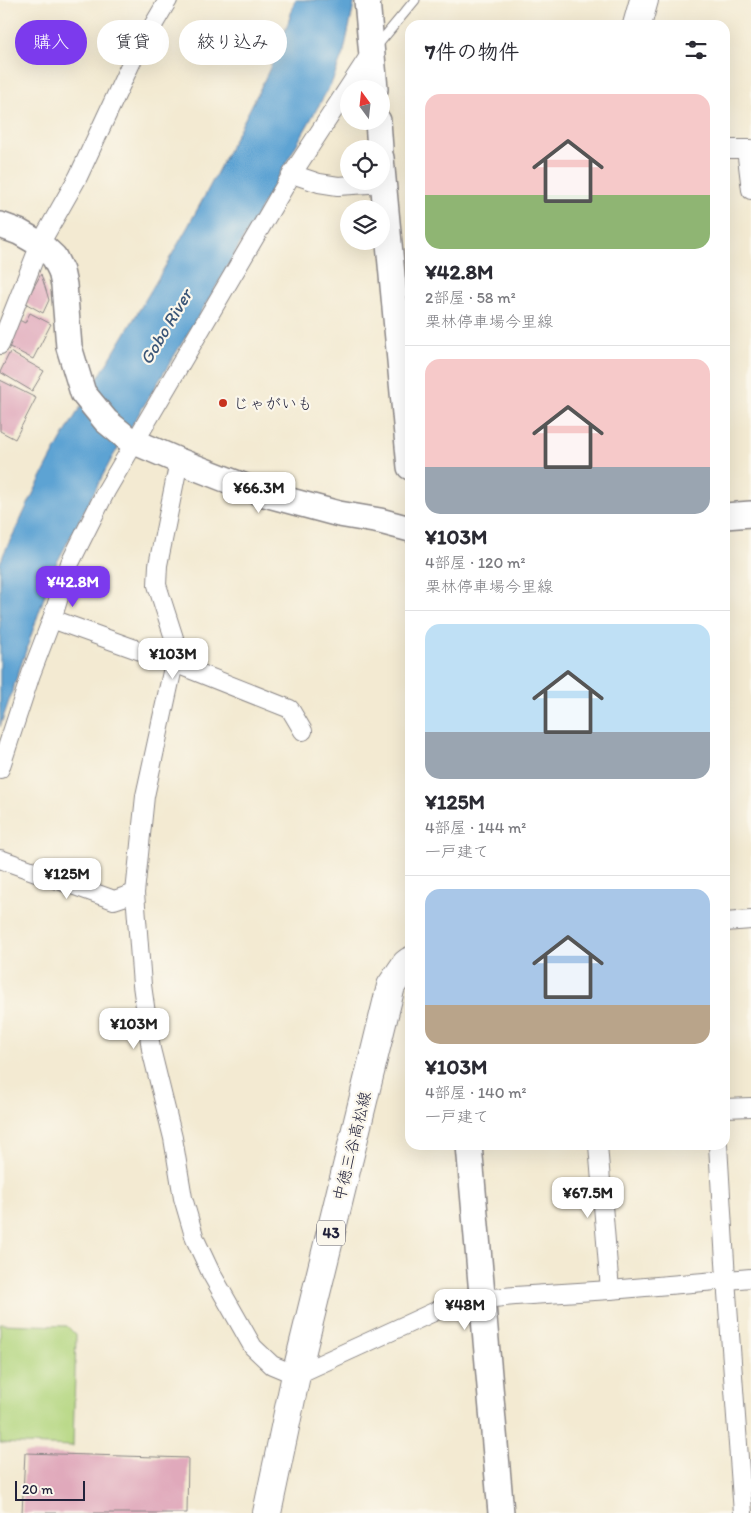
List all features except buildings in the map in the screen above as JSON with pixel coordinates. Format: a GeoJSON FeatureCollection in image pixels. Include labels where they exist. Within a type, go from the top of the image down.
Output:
{"type":"FeatureCollection","features":[{"type":"Feature","properties":{"kind":"main road"},"geometry":{"type":"LineString","coordinates":[[638,20],[644,0]]}},
{"type":"Feature","properties":{"kind":"main road","name":"中徳三谷高松線"},"geometry":{"type":"LineString","coordinates":[[267,1513],[296,1375],[391,986],[405,965]]}},
{"type":"Feature","properties":{"kind":"street"},"geometry":{"type":"LineString","coordinates":[[0,345],[40,244],[78,177],[132,61],[168,0]]}},
{"type":"Feature","properties":{"kind":"street"},"geometry":{"type":"LineString","coordinates":[[367,0],[374,80]]}},
{"type":"Feature","properties":{"kind":"street"},"geometry":{"type":"LineString","coordinates":[[0,769],[70,563],[131,440],[292,174],[371,53]]}},
{"type":"Feature","properties":{"kind":"street"},"geometry":{"type":"LineString","coordinates":[[730,149],[749,149],[751,190]]}},
{"type":"Feature","properties":{"kind":"street"},"geometry":{"type":"LineString","coordinates":[[292,174],[319,183],[340,186]]}},
{"type":"Feature","properties":{"kind":"street"},"geometry":{"type":"LineString","coordinates":[[385,190],[405,412]]}},
{"type":"Feature","properties":{"kind":"street"},"geometry":{"type":"LineString","coordinates":[[0,225],[19,232],[40,244],[54,257],[61,271],[64,285],[69,347],[83,393],[106,421],[131,440],[179,462],[261,493],[339,514],[405,528]]}},
{"type":"Feature","properties":{"kind":"street"},"geometry":{"type":"LineString","coordinates":[[179,462],[158,565],[157,585],[174,638],[174,663],[145,796],[136,894],[142,985],[151,1049],[173,1138],[183,1198],[195,1239],[211,1273],[253,1347],[272,1366],[296,1375],[449,1305],[483,1299],[751,1278]]}},
{"type":"Feature","properties":{"kind":"street"},"geometry":{"type":"LineString","coordinates":[[730,516],[751,514]]}},
{"type":"Feature","properties":{"kind":"street"},"geometry":{"type":"LineString","coordinates":[[52,619],[174,663],[290,709],[303,731]]}},
{"type":"Feature","properties":{"kind":"street"},"geometry":{"type":"LineString","coordinates":[[0,858],[114,900],[136,894]]}},
{"type":"Feature","properties":{"kind":"street"},"geometry":{"type":"LineString","coordinates":[[730,922],[751,920]]}},
{"type":"Feature","properties":{"kind":"street"},"geometry":{"type":"LineString","coordinates":[[730,1108],[751,1107]]}},
{"type":"Feature","properties":{"kind":"street"},"geometry":{"type":"LineString","coordinates":[[469,1150],[501,1513]]}},
{"type":"Feature","properties":{"kind":"street"},"geometry":{"type":"LineString","coordinates":[[598,1150],[610,1290]]}},
{"type":"Feature","properties":{"kind":"street"},"geometry":{"type":"LineString","coordinates":[[718,1150],[726,1280],[745,1444],[743,1513]]}},
{"type":"Feature","properties":{"kind":"lane"},"geometry":{"type":"LineString","coordinates":[[371,53],[415,0]]}},
{"type":"Feature","properties":{"kind":"green space"},"geometry":{"type":"Polygon","coordinates":[[[0,1324],[67,1326],[76,1335],[73,1446],[0,1443],[0,1324]]]}},
{"type":"Feature","properties":{"kind":"water","name":"Gobo River"},"geometry":{"type":"Polygon","coordinates":[[[295,0],[355,0],[344,51],[332,82],[213,292],[112,458],[54,568],[0,727],[0,564],[4,553],[59,443],[168,262],[206,194],[271,65],[287,65],[287,26],[295,0]]]}},
{"type":"Feature","properties":{"kind":"place","name":"じゃがいも"},"geometry":{"type":"Point","coordinates":[223,403]}}]}
